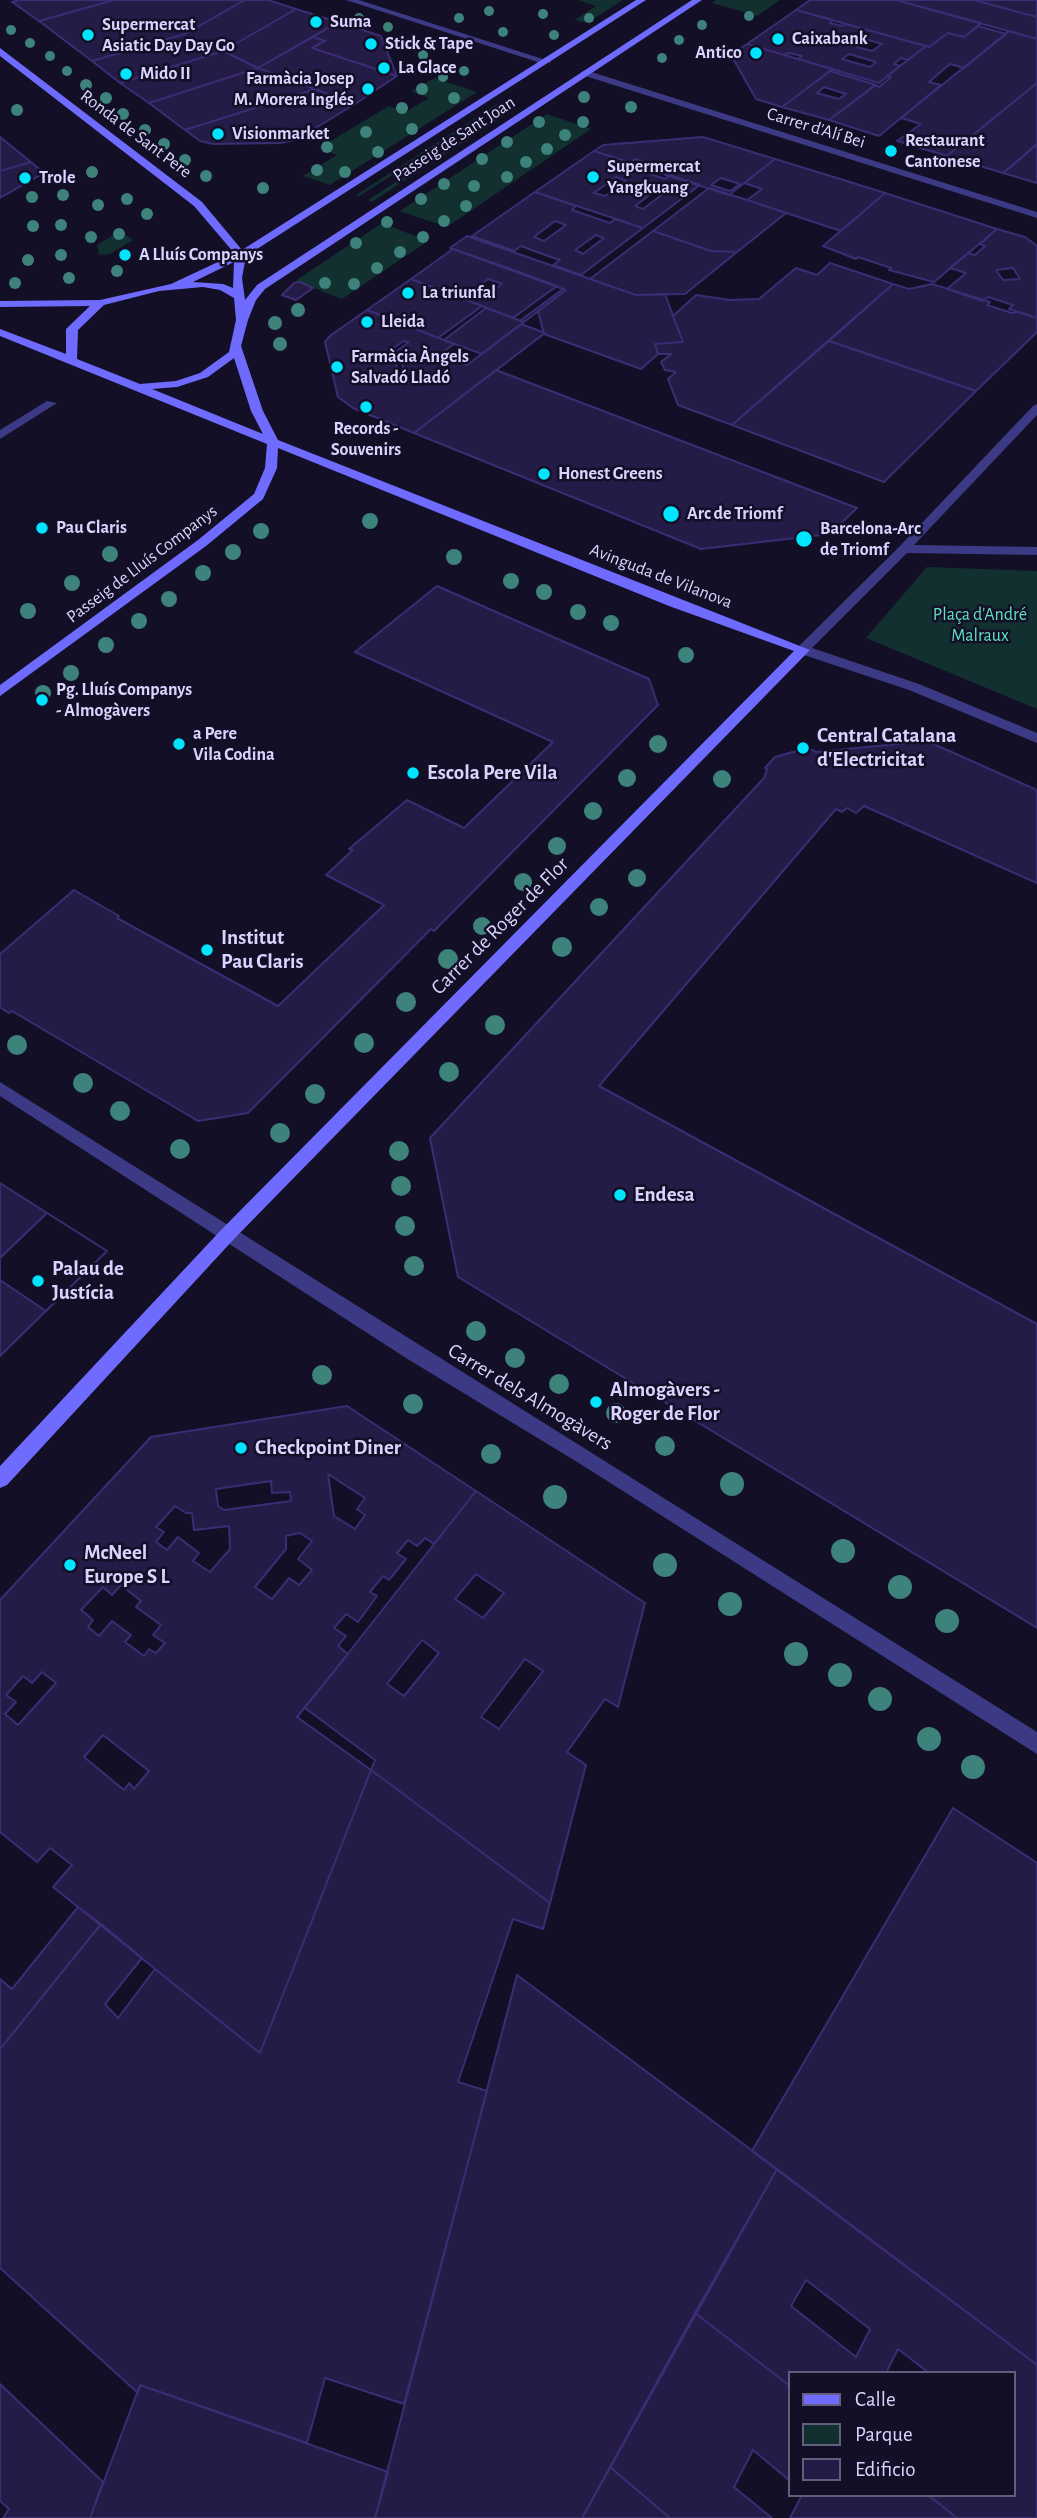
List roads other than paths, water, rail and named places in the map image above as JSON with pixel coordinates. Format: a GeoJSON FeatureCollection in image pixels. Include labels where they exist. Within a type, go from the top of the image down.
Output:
{"type":"FeatureCollection","features":[{"type":"Feature","properties":{"kind":"main road","name":"Passeig de Sant Joan"},"geometry":{"type":"LineString","coordinates":[[175,286],[241,255],[551,63],[642,0]]}},
{"type":"Feature","properties":{"kind":"main road","name":"Passeig de Sant Joan"},"geometry":{"type":"LineString","coordinates":[[242,320],[251,299],[261,287],[580,71],[698,0]]}},
{"type":"Feature","properties":{"kind":"main road","name":"Ronda de Sant Pere"},"geometry":{"type":"LineString","coordinates":[[0,51],[198,204],[241,255]]}},
{"type":"Feature","properties":{"kind":"main road"},"geometry":{"type":"LineString","coordinates":[[241,255],[238,296],[242,320],[237,348],[257,411],[273,441]]}},
{"type":"Feature","properties":{"kind":"main road"},"geometry":{"type":"LineString","coordinates":[[0,304],[100,303],[175,286],[203,284],[223,287],[238,296]]}},
{"type":"Feature","properties":{"kind":"main road"},"geometry":{"type":"LineString","coordinates":[[71,360],[72,329],[100,303]]}},
{"type":"Feature","properties":{"kind":"main road"},"geometry":{"type":"LineString","coordinates":[[0,332],[273,441]]}},
{"type":"Feature","properties":{"kind":"main road"},"geometry":{"type":"LineString","coordinates":[[139,387],[177,384],[204,375],[222,363],[237,348]]}},
{"type":"Feature","properties":{"kind":"main road","name":"Avinguda de Vilanova"},"geometry":{"type":"LineString","coordinates":[[273,441],[674,603],[803,650]]}},
{"type":"Feature","properties":{"kind":"main road","name":"Passeig de Lluís Companys"},"geometry":{"type":"LineString","coordinates":[[0,692],[202,543],[259,496],[271,468],[273,441]]}},
{"type":"Feature","properties":{"kind":"main road","name":"Carrer de Roger de Flor"},"geometry":{"type":"LineString","coordinates":[[0,1479],[228,1234],[803,650]]}},
{"type":"Feature","properties":{"kind":"street"},"geometry":{"type":"LineString","coordinates":[[350,0],[551,63]]}},
{"type":"Feature","properties":{"kind":"street","name":"Carrer d'Alí Bei"},"geometry":{"type":"LineString","coordinates":[[580,71],[1037,215]]}},
{"type":"Feature","properties":{"kind":"street"},"geometry":{"type":"LineString","coordinates":[[0,435],[51,403]]}},
{"type":"Feature","properties":{"kind":"street","name":"Carrer de Roger de Flor"},"geometry":{"type":"LineString","coordinates":[[803,650],[904,549],[1037,408]]}},
{"type":"Feature","properties":{"kind":"street"},"geometry":{"type":"LineString","coordinates":[[904,549],[1037,551]]}},
{"type":"Feature","properties":{"kind":"street","name":"Avinguda de Vilanova"},"geometry":{"type":"LineString","coordinates":[[803,650],[914,687],[1037,738]]}},
{"type":"Feature","properties":{"kind":"street","name":"Carrer dels Almogàvers"},"geometry":{"type":"LineString","coordinates":[[0,1088],[412,1353],[589,1459],[1037,1744]]}},
{"type":"Feature","properties":{"kind":"place","name":"Suma"},"geometry":{"type":"Point","coordinates":[316,22]}},
{"type":"Feature","properties":{"kind":"place","name":"Supermercat Asiatic Day Day Go"},"geometry":{"type":"Point","coordinates":[88,35]}},
{"type":"Feature","properties":{"kind":"place","name":"Caixabank"},"geometry":{"type":"Point","coordinates":[778,39]}},
{"type":"Feature","properties":{"kind":"place","name":"Stick & Tape"},"geometry":{"type":"Point","coordinates":[371,44]}},
{"type":"Feature","properties":{"kind":"place","name":"Antico"},"geometry":{"type":"Point","coordinates":[756,53]}},
{"type":"Feature","properties":{"kind":"place","name":"La Glace"},"geometry":{"type":"Point","coordinates":[384,68]}},
{"type":"Feature","properties":{"kind":"place","name":"Mido II"},"geometry":{"type":"Point","coordinates":[126,74]}},
{"type":"Feature","properties":{"kind":"place","name":"Farmàcia Josep M. Morera Inglés"},"geometry":{"type":"Point","coordinates":[368,89]}},
{"type":"Feature","properties":{"kind":"place","name":"Visionmarket"},"geometry":{"type":"Point","coordinates":[218,134]}},
{"type":"Feature","properties":{"kind":"place","name":"Restaurant Cantonese"},"geometry":{"type":"Point","coordinates":[891,151]}},
{"type":"Feature","properties":{"kind":"place","name":"Supermercat Yangkuang"},"geometry":{"type":"Point","coordinates":[593,177]}},
{"type":"Feature","properties":{"kind":"place","name":"Trole"},"geometry":{"type":"Point","coordinates":[25,178]}},
{"type":"Feature","properties":{"kind":"place","name":"A Lluís Companys"},"geometry":{"type":"Point","coordinates":[125,255]}},
{"type":"Feature","properties":{"kind":"place","name":"La triunfal"},"geometry":{"type":"Point","coordinates":[408,293]}},
{"type":"Feature","properties":{"kind":"place","name":"Lleida"},"geometry":{"type":"Point","coordinates":[367,322]}},
{"type":"Feature","properties":{"kind":"place","name":"Farmàcia Àngels Salvadó Lladó"},"geometry":{"type":"Point","coordinates":[337,367]}},
{"type":"Feature","properties":{"kind":"place","name":"Records - Souvenirs"},"geometry":{"type":"Point","coordinates":[366,407]}},
{"type":"Feature","properties":{"kind":"place","name":"Honest Greens"},"geometry":{"type":"Point","coordinates":[544,474]}},
{"type":"Feature","properties":{"kind":"place","name":"Arc de Triomf"},"geometry":{"type":"Point","coordinates":[671,514]}},
{"type":"Feature","properties":{"kind":"place","name":"Pau Claris"},"geometry":{"type":"Point","coordinates":[42,528]}},
{"type":"Feature","properties":{"kind":"place","name":"Barcelona-Arc de Triomf"},"geometry":{"type":"Point","coordinates":[804,539]}},
{"type":"Feature","properties":{"kind":"place","name":"Pg. Lluís Companys - Almogàvers"},"geometry":{"type":"Point","coordinates":[42,700]}},
{"type":"Feature","properties":{"kind":"place","name":"a Pere Vila Codina"},"geometry":{"type":"Point","coordinates":[179,744]}},
{"type":"Feature","properties":{"kind":"place","name":"Central Catalana d'Electricitat"},"geometry":{"type":"Point","coordinates":[803,748]}},
{"type":"Feature","properties":{"kind":"place","name":"Escola Pere Vila"},"geometry":{"type":"Point","coordinates":[413,773]}},
{"type":"Feature","properties":{"kind":"place","name":"Institut Pau Claris"},"geometry":{"type":"Point","coordinates":[207,950]}},
{"type":"Feature","properties":{"kind":"place","name":"Endesa"},"geometry":{"type":"Point","coordinates":[620,1195]}},
{"type":"Feature","properties":{"kind":"place","name":"Palau de Justícia"},"geometry":{"type":"Point","coordinates":[38,1281]}},
{"type":"Feature","properties":{"kind":"place","name":"Almogàvers - Roger de Flor"},"geometry":{"type":"Point","coordinates":[596,1402]}},
{"type":"Feature","properties":{"kind":"place","name":"Checkpoint Diner"},"geometry":{"type":"Point","coordinates":[241,1448]}},
{"type":"Feature","properties":{"kind":"place","name":"McNeel Europe S L"},"geometry":{"type":"Point","coordinates":[70,1565]}},
{"type":"Feature","properties":{"kind":"park label","name":"Plaça d'André Malraux"},"geometry":{"type":"Point","coordinates":[980,625]}}]}
